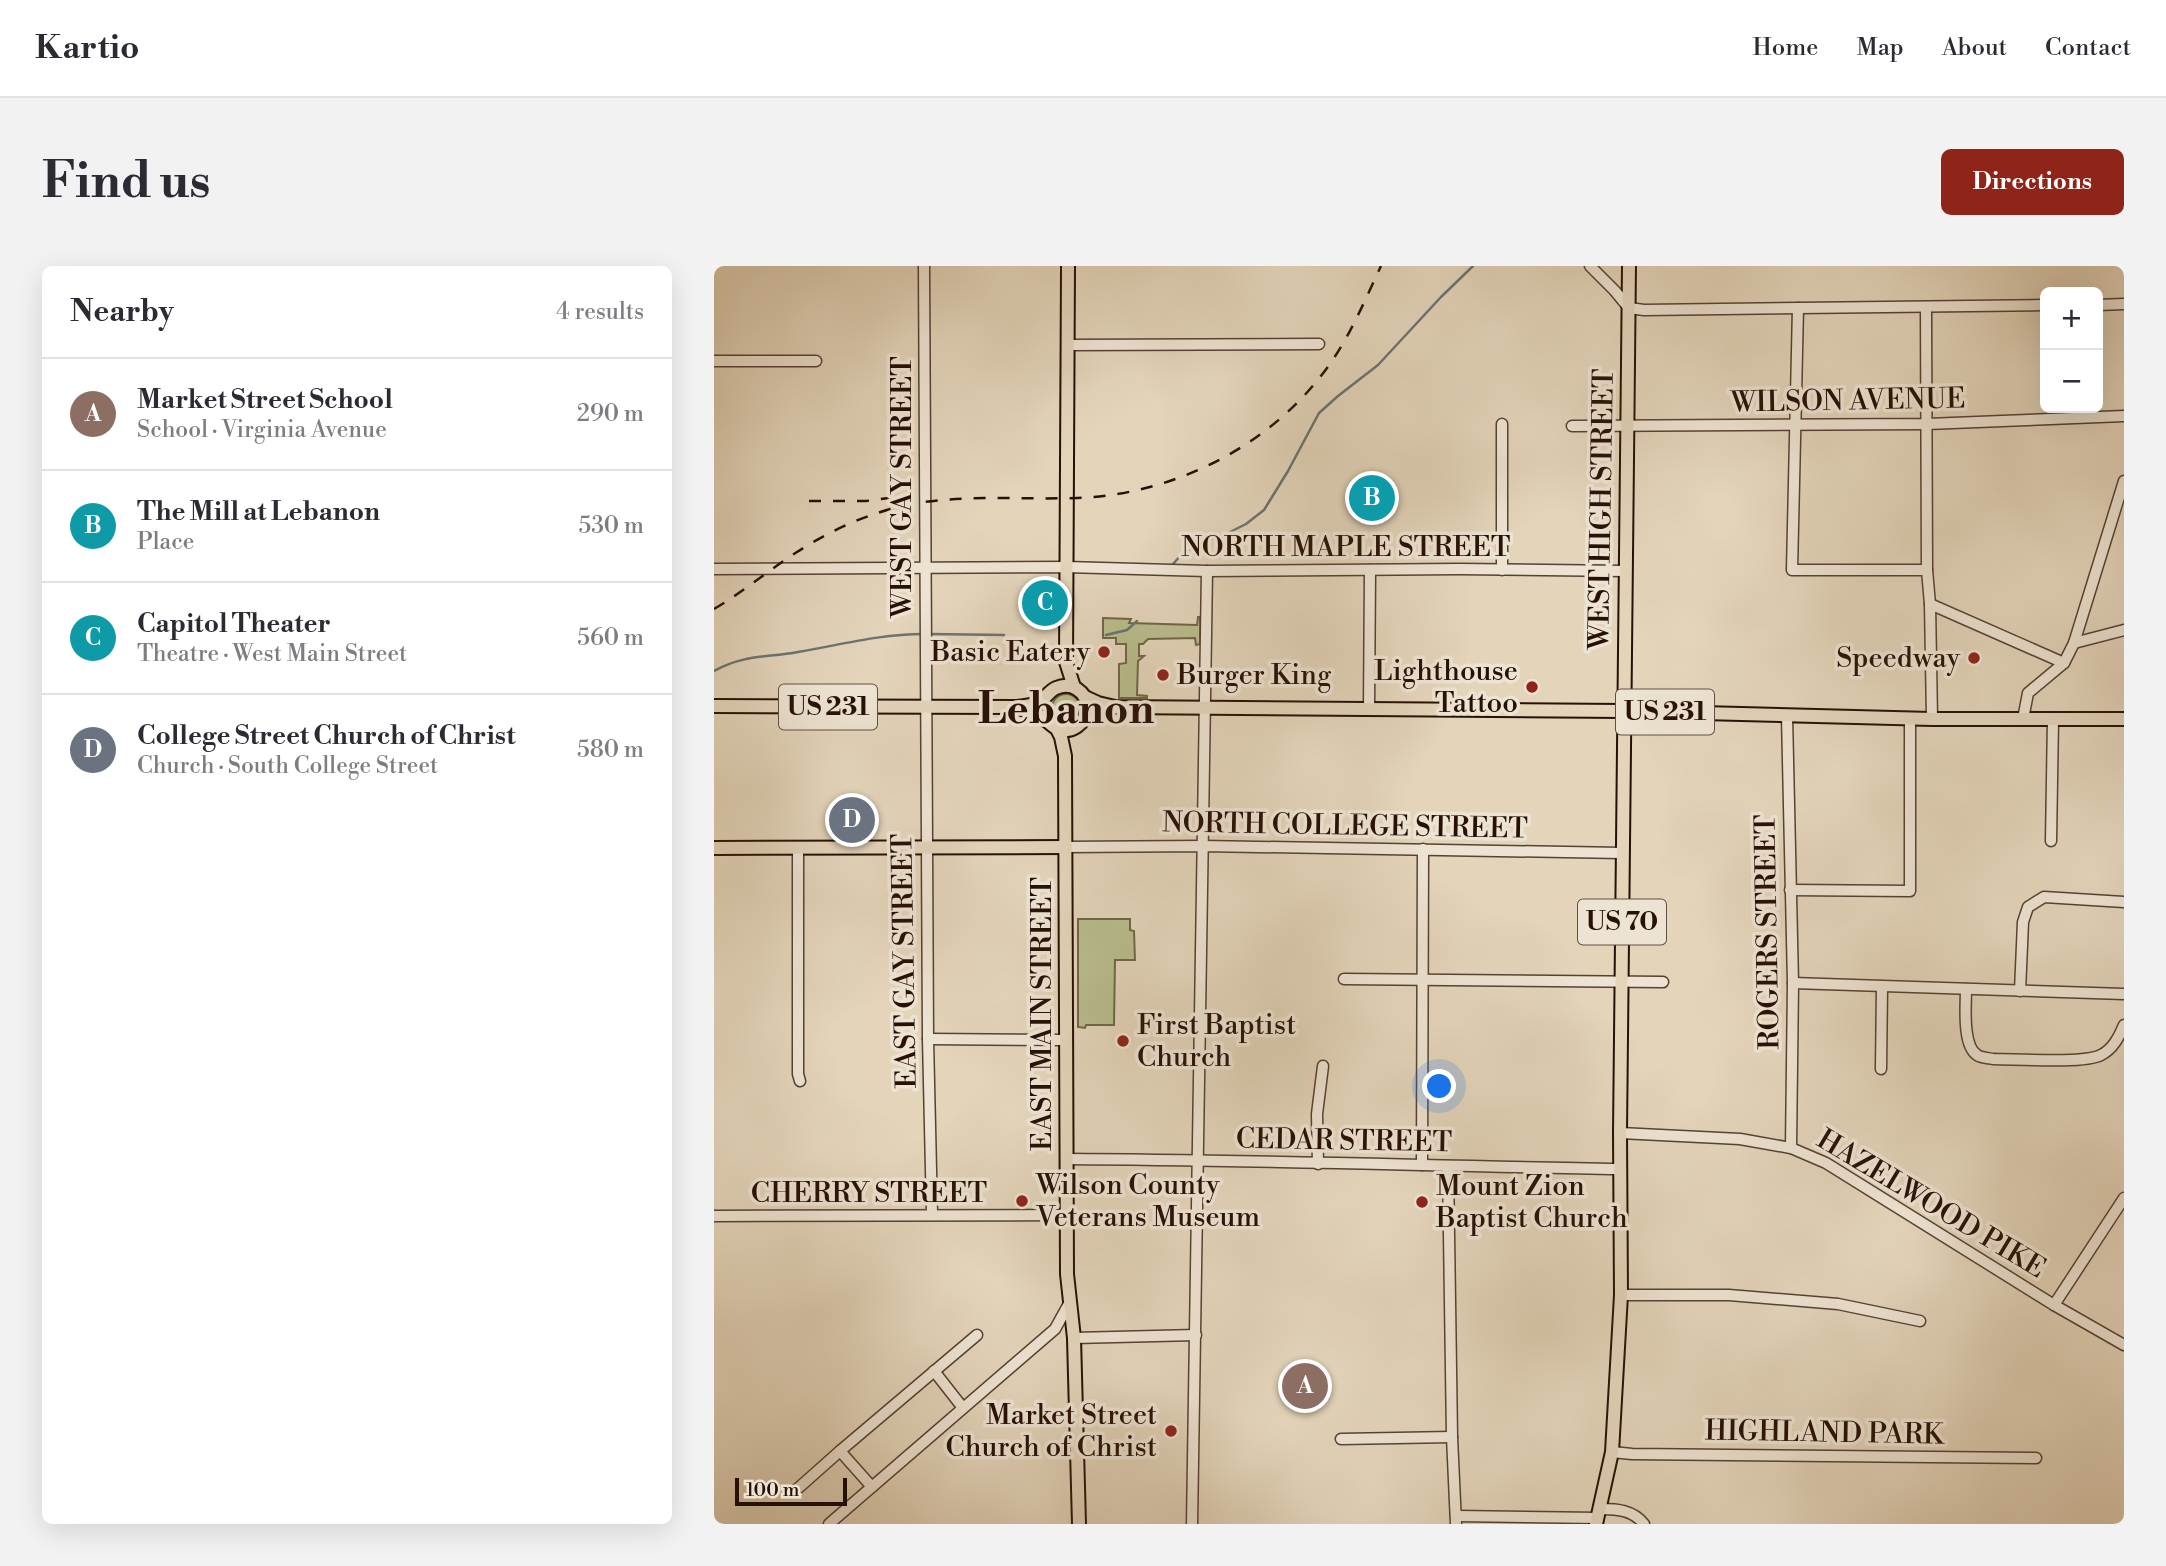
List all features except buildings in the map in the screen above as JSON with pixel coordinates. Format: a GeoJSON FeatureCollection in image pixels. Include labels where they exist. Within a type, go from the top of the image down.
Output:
{"type":"FeatureCollection","features":[{"type":"Feature","properties":{"kind":"main road"},"geometry":{"type":"LineString","coordinates":[[1068,266],[1066,663],[1074,687]]}},
{"type":"Feature","properties":{"kind":"main road","name":"US 70"},"geometry":{"type":"LineString","coordinates":[[1629,266],[1629,308]]}},
{"type":"Feature","properties":{"kind":"main road","name":"WEST HIGH STREET"},"geometry":{"type":"LineString","coordinates":[[1625,711],[1629,308]]}},
{"type":"Feature","properties":{"kind":"main road"},"geometry":{"type":"LineString","coordinates":[[1052,724],[1044,709],[1066,663]]}},
{"type":"Feature","properties":{"kind":"main road","name":"US 231"},"geometry":{"type":"LineString","coordinates":[[714,706],[1017,707],[1038,702],[1065,685],[1074,687],[1085,697],[1098,703],[1115,707],[1625,711],[1910,719],[2124,719]]}},
{"type":"Feature","properties":{"kind":"main road"},"geometry":{"type":"LineString","coordinates":[[1082,722],[1088,707],[1085,697]]}},
{"type":"Feature","properties":{"kind":"main road"},"geometry":{"type":"LineString","coordinates":[[1017,707],[1041,716],[1052,724]]}},
{"type":"Feature","properties":{"kind":"main road","name":"US 231"},"geometry":{"type":"LineString","coordinates":[[1052,724],[1069,730],[1115,707]]}},
{"type":"Feature","properties":{"kind":"main road","name":"US 70"},"geometry":{"type":"LineString","coordinates":[[1598,1517],[1612,1451],[1620,1294],[1625,711]]}},
{"type":"Feature","properties":{"kind":"main road","name":"EAST MAIN STREET"},"geometry":{"type":"LineString","coordinates":[[1065,756],[1074,733],[1082,722]]}},
{"type":"Feature","properties":{"kind":"main road","name":"EAST MAIN STREET"},"geometry":{"type":"LineString","coordinates":[[1052,724],[1061,737],[1065,756],[1067,1274],[1074,1338],[1079,1524]]}},
{"type":"Feature","properties":{"kind":"main road"},"geometry":{"type":"LineString","coordinates":[[714,848],[1066,847]]}},
{"type":"Feature","properties":{"kind":"street","name":"WEST GAY STREET"},"geometry":{"type":"LineString","coordinates":[[923,266],[925,707]]}},
{"type":"Feature","properties":{"kind":"street"},"geometry":{"type":"LineString","coordinates":[[1590,266],[1629,308],[1644,310],[2040,305]]}},
{"type":"Feature","properties":{"kind":"street"},"geometry":{"type":"LineString","coordinates":[[2103,304],[2124,304]]}},
{"type":"Feature","properties":{"kind":"street"},"geometry":{"type":"LineString","coordinates":[[1926,307],[1927,570],[1932,719]]}},
{"type":"Feature","properties":{"kind":"street"},"geometry":{"type":"LineString","coordinates":[[1798,308],[1792,570],[1927,570]]}},
{"type":"Feature","properties":{"kind":"street"},"geometry":{"type":"LineString","coordinates":[[1067,345],[1319,344]]}},
{"type":"Feature","properties":{"kind":"street"},"geometry":{"type":"LineString","coordinates":[[714,361],[816,361]]}},
{"type":"Feature","properties":{"kind":"street","name":"WILSON AVENUE"},"geometry":{"type":"LineString","coordinates":[[1572,426],[1927,424],[2124,416]]}},
{"type":"Feature","properties":{"kind":"street"},"geometry":{"type":"LineString","coordinates":[[1502,424],[1502,570]]}},
{"type":"Feature","properties":{"kind":"street"},"geometry":{"type":"LineString","coordinates":[[2023,719],[2028,693],[2064,663],[2074,643],[2124,481]]}},
{"type":"Feature","properties":{"kind":"street","name":"NORTH MAPLE STREET"},"geometry":{"type":"LineString","coordinates":[[714,569],[1066,567],[1207,571],[1626,571]]}},
{"type":"Feature","properties":{"kind":"street"},"geometry":{"type":"LineString","coordinates":[[1369,709],[1370,570]]}},
{"type":"Feature","properties":{"kind":"street"},"geometry":{"type":"LineString","coordinates":[[1192,1524],[1207,571]]}},
{"type":"Feature","properties":{"kind":"street"},"geometry":{"type":"LineString","coordinates":[[1930,604],[2064,663]]}},
{"type":"Feature","properties":{"kind":"street"},"geometry":{"type":"LineString","coordinates":[[2074,643],[2124,630]]}},
{"type":"Feature","properties":{"kind":"street","name":"EAST GAY STREET"},"geometry":{"type":"LineString","coordinates":[[925,707],[932,1214]]}},
{"type":"Feature","properties":{"kind":"street","name":"ROGERS STREET"},"geometry":{"type":"LineString","coordinates":[[1787,716],[1793,983],[1791,1148]]}},
{"type":"Feature","properties":{"kind":"street"},"geometry":{"type":"LineString","coordinates":[[1790,890],[1910,891],[1910,719]]}},
{"type":"Feature","properties":{"kind":"street"},"geometry":{"type":"LineString","coordinates":[[2051,841],[2053,719]]}},
{"type":"Feature","properties":{"kind":"street","name":"NORTH COLLEGE STREET"},"geometry":{"type":"LineString","coordinates":[[1066,847],[1203,846],[1622,853]]}},
{"type":"Feature","properties":{"kind":"street"},"geometry":{"type":"LineString","coordinates":[[798,848],[800,1081]]}},
{"type":"Feature","properties":{"kind":"street"},"geometry":{"type":"LineString","coordinates":[[1422,1165],[1423,849]]}},
{"type":"Feature","properties":{"kind":"street"},"geometry":{"type":"LineString","coordinates":[[2020,991],[2022,922],[2028,907],[2044,897],[2124,902]]}},
{"type":"Feature","properties":{"kind":"street"},"geometry":{"type":"LineString","coordinates":[[1345,979],[1663,982]]}},
{"type":"Feature","properties":{"kind":"street"},"geometry":{"type":"LineString","coordinates":[[1793,983],[2124,993]]}},
{"type":"Feature","properties":{"kind":"street"},"geometry":{"type":"LineString","coordinates":[[1881,1069],[1882,987]]}},
{"type":"Feature","properties":{"kind":"street"},"geometry":{"type":"LineString","coordinates":[[1966,989],[1966,1032],[1977,1055],[1984,1057],[2092,1059],[2116,1042],[2124,1025]]}},
{"type":"Feature","properties":{"kind":"street"},"geometry":{"type":"LineString","coordinates":[[928,1039],[1066,1040]]}},
{"type":"Feature","properties":{"kind":"street"},"geometry":{"type":"LineString","coordinates":[[1318,1164],[1317,1114],[1324,1066]]}},
{"type":"Feature","properties":{"kind":"street","name":"HAZELWOOD PIKE"},"geometry":{"type":"LineString","coordinates":[[1620,1133],[1740,1139],[1791,1148],[1826,1163],[2054,1305],[2124,1345]]}},
{"type":"Feature","properties":{"kind":"street","name":"CEDAR STREET"},"geometry":{"type":"LineString","coordinates":[[1067,1160],[1199,1160],[1620,1169]]}},
{"type":"Feature","properties":{"kind":"street"},"geometry":{"type":"LineString","coordinates":[[1448,1166],[1452,1437],[1456,1520],[1598,1517],[1620,1509],[1639,1517],[1644,1524]]}},
{"type":"Feature","properties":{"kind":"street"},"geometry":{"type":"LineString","coordinates":[[2054,1305],[2124,1198]]}},
{"type":"Feature","properties":{"kind":"street","name":"CHERRY STREET"},"geometry":{"type":"LineString","coordinates":[[714,1216],[1067,1215]]}},
{"type":"Feature","properties":{"kind":"street"},"geometry":{"type":"LineString","coordinates":[[1620,1294],[1729,1295],[1838,1304],[1920,1321]]}},
{"type":"Feature","properties":{"kind":"street"},"geometry":{"type":"LineString","coordinates":[[829,1524],[1055,1329],[1070,1303]]}},
{"type":"Feature","properties":{"kind":"street"},"geometry":{"type":"LineString","coordinates":[[794,1491],[977,1335]]}},
{"type":"Feature","properties":{"kind":"street"},"geometry":{"type":"LineString","coordinates":[[1074,1338],[1196,1335]]}},
{"type":"Feature","properties":{"kind":"street"},"geometry":{"type":"LineString","coordinates":[[934,1371],[964,1408]]}},
{"type":"Feature","properties":{"kind":"street"},"geometry":{"type":"LineString","coordinates":[[1341,1439],[1452,1437]]}},
{"type":"Feature","properties":{"kind":"street"},"geometry":{"type":"LineString","coordinates":[[840,1451],[872,1487]]}},
{"type":"Feature","properties":{"kind":"street","name":"HIGHLAND PARK"},"geometry":{"type":"LineString","coordinates":[[1612,1451],[1653,1454],[2036,1458]]}},
{"type":"Feature","properties":{"kind":"green space"},"geometry":{"type":"Polygon","coordinates":[[[1198,617],[1200,644],[1196,645],[1195,638],[1148,639],[1139,644],[1139,656],[1144,656],[1138,661],[1137,695],[1147,698],[1119,698],[1119,664],[1126,663],[1126,644],[1116,644],[1116,638],[1103,638],[1103,618],[1131,619],[1129,623],[1197,625],[1198,617]]]}},
{"type":"Feature","properties":{"kind":"green space"},"geometry":{"type":"Polygon","coordinates":[[[1066,694],[1076,698],[1080,708],[1076,718],[1066,722],[1056,718],[1052,708],[1056,698],[1066,694]]]}},
{"type":"Feature","properties":{"kind":"green space"},"geometry":{"type":"Polygon","coordinates":[[[1078,919],[1130,919],[1130,930],[1134,931],[1135,960],[1115,960],[1114,1025],[1078,1027],[1078,919]]]}},
{"type":"Feature","properties":{"kind":"waterway"},"geometry":{"type":"LineString","coordinates":[[1173,564],[1183,553],[1204,541],[1246,524],[1264,510],[1319,413],[1378,365],[1473,266]]}},
{"type":"Feature","properties":{"kind":"waterway"},"geometry":{"type":"LineString","coordinates":[[1106,635],[1127,630],[1137,621]]}},
{"type":"Feature","properties":{"kind":"waterway"},"geometry":{"type":"LineString","coordinates":[[714,671],[746,659],[876,638],[923,634]]}},
{"type":"Feature","properties":{"kind":"waterway"},"geometry":{"type":"LineString","coordinates":[[929,634],[1004,635]]}},
{"type":"Feature","properties":{"kind":"railway"},"geometry":{"type":"LineString","coordinates":[[714,609],[833,531],[898,507],[942,500],[1112,495],[1179,478],[1212,464],[1271,426],[1297,403],[1320,377],[1346,337],[1381,266]]}},
{"type":"Feature","properties":{"kind":"railway"},"geometry":{"type":"LineString","coordinates":[[809,501],[866,501],[905,496]]}},
{"type":"Feature","properties":{"kind":"place","name":"The Mill at Lebanon"},"geometry":{"type":"Point","coordinates":[1372,498]}},
{"type":"Feature","properties":{"kind":"place","name":"Capitol Theater"},"geometry":{"type":"Point","coordinates":[1045,603]}},
{"type":"Feature","properties":{"kind":"place","name":"Basic Eatery"},"geometry":{"type":"Point","coordinates":[1104,652]}},
{"type":"Feature","properties":{"kind":"place","name":"Speedway"},"geometry":{"type":"Point","coordinates":[1974,658]}},
{"type":"Feature","properties":{"kind":"place","name":"Burger King"},"geometry":{"type":"Point","coordinates":[1163,675]}},
{"type":"Feature","properties":{"kind":"place","name":"Lighthouse Tattoo"},"geometry":{"type":"Point","coordinates":[1532,687]}},
{"type":"Feature","properties":{"kind":"place","name":"College Street Church of Christ"},"geometry":{"type":"Point","coordinates":[852,820]}},
{"type":"Feature","properties":{"kind":"place","name":"First Baptist Church"},"geometry":{"type":"Point","coordinates":[1123,1041]}},
{"type":"Feature","properties":{"kind":"place","name":"Wilson County Veterans Museum"},"geometry":{"type":"Point","coordinates":[1022,1201]}},
{"type":"Feature","properties":{"kind":"place","name":"Mount Zion Baptist Church"},"geometry":{"type":"Point","coordinates":[1422,1202]}},
{"type":"Feature","properties":{"kind":"place","name":"Market Street School"},"geometry":{"type":"Point","coordinates":[1305,1386]}},
{"type":"Feature","properties":{"kind":"place","name":"Market Street Church of Christ"},"geometry":{"type":"Point","coordinates":[1171,1431]}},
{"type":"Feature","properties":{"kind":"district","name":"Lebanon"},"geometry":{"type":"Point","coordinates":[1066,710]}}]}
